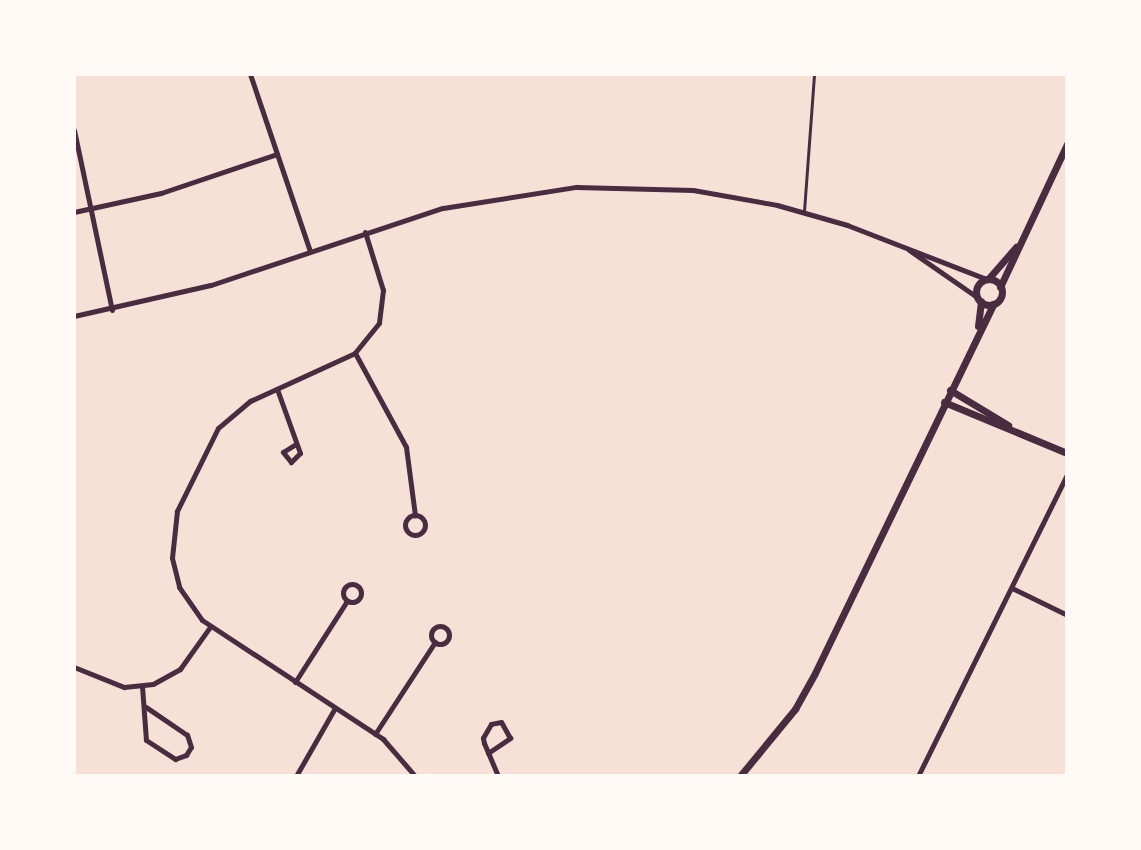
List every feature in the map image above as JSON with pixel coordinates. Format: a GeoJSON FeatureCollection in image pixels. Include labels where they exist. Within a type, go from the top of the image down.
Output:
{"type":"FeatureCollection","features":[{"type":"Feature","properties":{"kind":"street"},"geometry":{"type":"LineString","coordinates":[[250,74],[310,251]]}},
{"type":"Feature","properties":{"kind":"street"},"geometry":{"type":"LineString","coordinates":[[74,130],[112,310]]}},
{"type":"Feature","properties":{"kind":"street"},"geometry":{"type":"LineString","coordinates":[[740,776],[795,709],[815,673],[978,328],[1000,298],[1000,287],[1067,144]]}},
{"type":"Feature","properties":{"kind":"street"},"geometry":{"type":"LineString","coordinates":[[74,212],[161,193],[277,154]]}},
{"type":"Feature","properties":{"kind":"street"},"geometry":{"type":"LineString","coordinates":[[74,316],[202,288],[365,232],[474,201],[576,187],[693,190],[804,211],[987,279],[1000,287]]}},
{"type":"Feature","properties":{"kind":"street"},"geometry":{"type":"LineString","coordinates":[[365,232],[380,276],[383,308],[369,340],[355,353],[239,407],[218,428],[175,518],[171,550],[175,576],[189,604],[210,627],[375,734],[397,751],[415,776]]}},
{"type":"Feature","properties":{"kind":"street"},"geometry":{"type":"LineString","coordinates":[[978,328],[977,287],[1020,243]]}},
{"type":"Feature","properties":{"kind":"street"},"geometry":{"type":"LineString","coordinates":[[904,247],[979,299],[993,304]]}},
{"type":"Feature","properties":{"kind":"street"},"geometry":{"type":"LineString","coordinates":[[355,353],[406,447],[415,515]]}},
{"type":"Feature","properties":{"kind":"street"},"geometry":{"type":"LineString","coordinates":[[277,388],[291,422],[294,445]]}},
{"type":"Feature","properties":{"kind":"street"},"geometry":{"type":"LineString","coordinates":[[950,390],[1009,427]]}},
{"type":"Feature","properties":{"kind":"street"},"geometry":{"type":"LineString","coordinates":[[944,402],[1067,453]]}},
{"type":"Feature","properties":{"kind":"street"},"geometry":{"type":"LineString","coordinates":[[918,776],[1067,474]]}},
{"type":"Feature","properties":{"kind":"street"},"geometry":{"type":"LineString","coordinates":[[1012,588],[1067,615]]}},
{"type":"Feature","properties":{"kind":"street"},"geometry":{"type":"LineString","coordinates":[[295,682],[347,601]]}},
{"type":"Feature","properties":{"kind":"street"},"geometry":{"type":"LineString","coordinates":[[74,667],[107,683],[142,686],[180,669],[210,627]]}},
{"type":"Feature","properties":{"kind":"street"},"geometry":{"type":"LineString","coordinates":[[375,734],[435,642]]}},
{"type":"Feature","properties":{"kind":"street"},"geometry":{"type":"LineString","coordinates":[[142,686],[146,707],[146,740],[175,759],[186,755],[191,747],[187,735],[146,707]]}},
{"type":"Feature","properties":{"kind":"street"},"geometry":{"type":"LineString","coordinates":[[296,776],[335,708]]}},
{"type":"Feature","properties":{"kind":"street"},"geometry":{"type":"LineString","coordinates":[[488,753],[510,738],[501,722],[484,734],[488,753],[498,776]]}},
{"type":"Feature","properties":{"kind":"lane"},"geometry":{"type":"LineString","coordinates":[[804,211],[814,74]]}}]}
